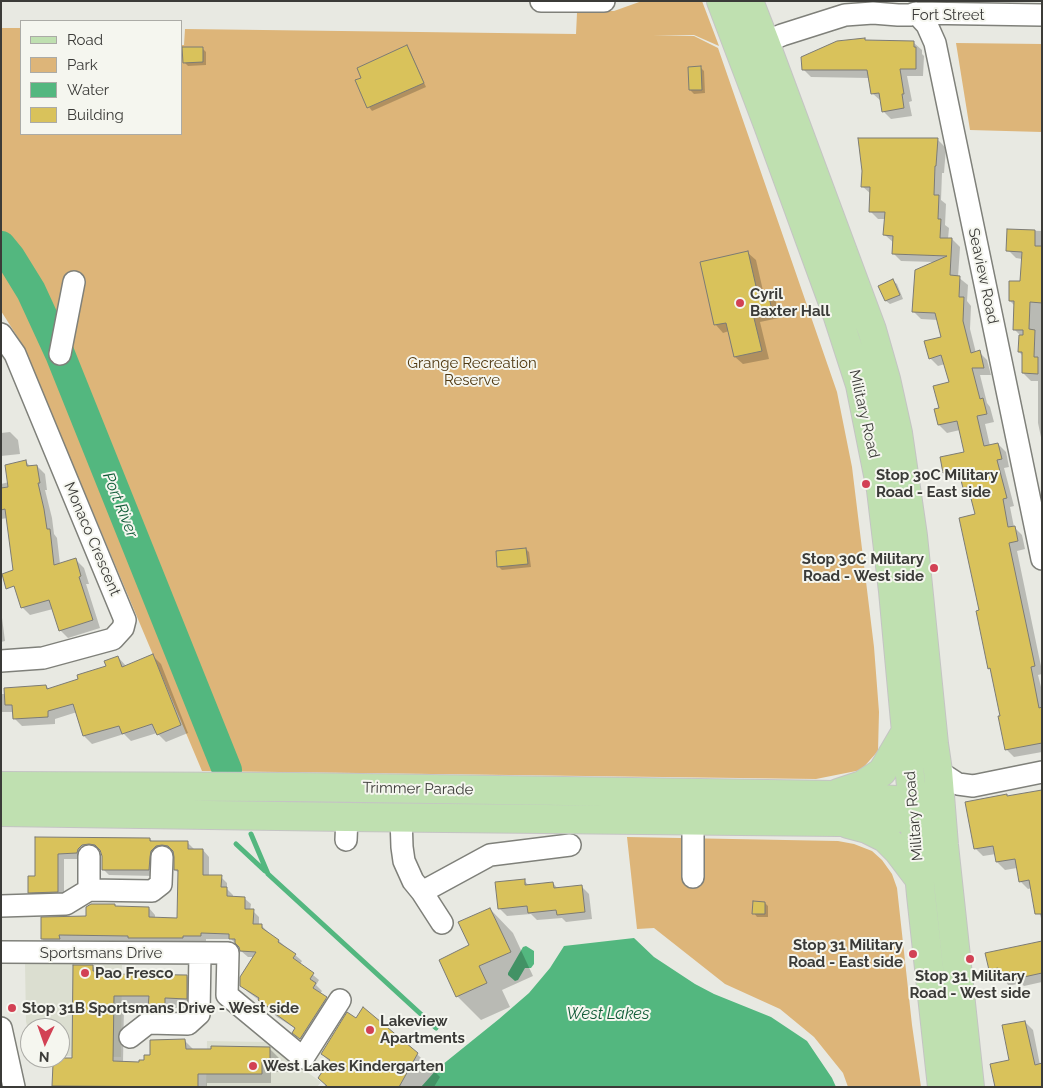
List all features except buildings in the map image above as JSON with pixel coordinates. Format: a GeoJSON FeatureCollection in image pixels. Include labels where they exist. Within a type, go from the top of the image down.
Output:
{"type":"FeatureCollection","features":[{"type":"Feature","properties":{"kind":"main road","name":"Military Road"},"geometry":{"type":"LineString","coordinates":[[721,1],[837,314],[860,385],[881,490],[893,591],[920,880],[942,1087]]}},
{"type":"Feature","properties":{"kind":"main road","name":"Military Road"},"geometry":{"type":"LineString","coordinates":[[749,1],[872,330],[886,379],[898,433],[913,536],[970,1087]]}},
{"type":"Feature","properties":{"kind":"main road","name":"Trimmer Parade"},"geometry":{"type":"LineString","coordinates":[[834,794],[862,785],[882,772],[906,731]]}},
{"type":"Feature","properties":{"kind":"main road"},"geometry":{"type":"LineString","coordinates":[[914,808],[923,797],[926,772],[934,744]]}},
{"type":"Feature","properties":{"kind":"main road","name":"Trimmer Parade"},"geometry":{"type":"LineString","coordinates":[[5,787],[834,794],[895,800],[914,808],[922,814],[944,845]]}},
{"type":"Feature","properties":{"kind":"main road","name":"Trimmer Parade"},"geometry":{"type":"LineString","coordinates":[[1,812],[347,828],[401,817],[839,822],[866,817],[899,818],[914,808]]}},
{"type":"Feature","properties":{"kind":"main road","name":"Trimmer Parade"},"geometry":{"type":"LineString","coordinates":[[839,822],[867,829],[885,838],[898,851],[920,880]]}},
{"type":"Feature","properties":{"kind":"street"},"geometry":{"type":"LineString","coordinates":[[541,1],[604,1]]}},
{"type":"Feature","properties":{"kind":"street","name":"Fort Street"},"geometry":{"type":"LineString","coordinates":[[741,54],[765,42],[845,15],[874,13],[910,15],[920,7],[1042,16]]}},
{"type":"Feature","properties":{"kind":"street","name":"Seaview Road"},"geometry":{"type":"LineString","coordinates":[[920,7],[935,43],[1042,559]]}},
{"type":"Feature","properties":{"kind":"street"},"geometry":{"type":"LineString","coordinates":[[60,354],[74,282]]}},
{"type":"Feature","properties":{"kind":"street","name":"Monaco Crescent"},"geometry":{"type":"LineString","coordinates":[[1,334],[15,354],[125,620],[123,628],[114,639],[43,658],[1,661]]}},
{"type":"Feature","properties":{"kind":"street"},"geometry":{"type":"LineString","coordinates":[[938,771],[958,784],[973,786],[1042,772]]}},
{"type":"Feature","properties":{"kind":"street"},"geometry":{"type":"LineString","coordinates":[[693,877],[694,792]]}},
{"type":"Feature","properties":{"kind":"street","name":"Trimmer Parade"},"geometry":{"type":"LineString","coordinates":[[401,817],[404,861],[413,881],[442,923]]}},
{"type":"Feature","properties":{"kind":"street"},"geometry":{"type":"LineString","coordinates":[[523,818],[523,851]]}},
{"type":"Feature","properties":{"kind":"street"},"geometry":{"type":"LineString","coordinates":[[422,892],[490,855],[570,845]]}},
{"type":"Feature","properties":{"kind":"street"},"geometry":{"type":"LineString","coordinates":[[89,856],[89,890]]}},
{"type":"Feature","properties":{"kind":"street"},"geometry":{"type":"LineString","coordinates":[[1,906],[66,904],[89,890],[152,891],[161,884],[162,856]]}},
{"type":"Feature","properties":{"kind":"street","name":"Sportsmans Drive"},"geometry":{"type":"LineString","coordinates":[[1,952],[228,953],[227,995],[303,1058],[340,1000]]}},
{"type":"Feature","properties":{"kind":"street"},"geometry":{"type":"LineString","coordinates":[[130,1037],[148,1023],[188,1024],[199,1014],[200,953]]}},
{"type":"Feature","properties":{"kind":"street"},"geometry":{"type":"LineString","coordinates":[[1,1028],[14,1087]]}},
{"type":"Feature","properties":{"kind":"shaded area"},"geometry":{"type":"Polygon","coordinates":[[[25,963],[122,965],[121,1057],[70,1056],[70,1018],[26,1018],[25,963]]]}},
{"type":"Feature","properties":{"kind":"shaded area","name":"West Lakes Kindergarten"},"geometry":{"type":"Polygon","coordinates":[[[207,1041],[265,1042],[321,1082],[317,1087],[206,1087],[207,1041]]]}},
{"type":"Feature","properties":{"kind":"green space","name":"Grange Recreation Reserve"},"geometry":{"type":"Polygon","coordinates":[[[642,1],[702,1],[719,46],[694,35],[653,35],[694,36],[718,48],[837,392],[852,467],[874,647],[879,712],[878,751],[861,770],[816,779],[202,771],[22,344],[1,311],[1,28],[20,28],[20,135],[182,135],[182,45],[184,45],[185,29],[576,34],[577,13],[579,11],[614,11],[642,1]]]}},
{"type":"Feature","properties":{"kind":"green space"},"geometry":{"type":"Polygon","coordinates":[[[956,43],[1042,44],[1042,132],[970,130],[956,43]]]}},
{"type":"Feature","properties":{"kind":"green space"},"geometry":{"type":"Polygon","coordinates":[[[627,837],[838,841],[854,844],[872,851],[882,860],[892,874],[897,888],[912,1025],[921,1087],[848,1087],[843,1073],[814,1037],[780,1009],[725,984],[654,928],[637,929],[627,837]]]}},
{"type":"Feature","properties":{"kind":"water","name":"West Lakes"},"geometry":{"type":"Polygon","coordinates":[[[634,938],[654,957],[695,984],[714,994],[771,1017],[807,1041],[836,1087],[421,1087],[437,1069],[529,993],[550,968],[564,946],[634,938]]]}},
{"type":"Feature","properties":{"kind":"water"},"geometry":{"type":"Polygon","coordinates":[[[526,946],[534,951],[534,964],[531,968],[525,968],[518,980],[515,981],[508,973],[523,947],[526,946]]]}},
{"type":"Feature","properties":{"kind":"waterway","name":"Port River"},"geometry":{"type":"LineString","coordinates":[[1,246],[31,291],[60,354],[227,770]]}},
{"type":"Feature","properties":{"kind":"waterway"},"geometry":{"type":"LineString","coordinates":[[251,834],[268,874],[436,1028]]}},
{"type":"Feature","properties":{"kind":"waterway"},"geometry":{"type":"LineString","coordinates":[[236,844],[265,871]]}},
{"type":"Feature","properties":{"kind":"place","name":"Cyril Baxter Hall"},"geometry":{"type":"Point","coordinates":[740,303]}},
{"type":"Feature","properties":{"kind":"place","name":"Stop 30C Military Road - East side"},"geometry":{"type":"Point","coordinates":[866,484]}},
{"type":"Feature","properties":{"kind":"place","name":"Stop 30C Military Road - West side"},"geometry":{"type":"Point","coordinates":[934,568]}},
{"type":"Feature","properties":{"kind":"place","name":"Stop 31 Military Road - East side"},"geometry":{"type":"Point","coordinates":[913,954]}},
{"type":"Feature","properties":{"kind":"place","name":"Stop 31 Military Road - West side"},"geometry":{"type":"Point","coordinates":[970,959]}},
{"type":"Feature","properties":{"kind":"place","name":"Pao Fresco"},"geometry":{"type":"Point","coordinates":[85,973]}},
{"type":"Feature","properties":{"kind":"place","name":"Stop 31B Sportsmans Drive - West side"},"geometry":{"type":"Point","coordinates":[12,1008]}},
{"type":"Feature","properties":{"kind":"place","name":"Lakeview Apartments"},"geometry":{"type":"Point","coordinates":[370,1030]}},
{"type":"Feature","properties":{"kind":"place","name":"West Lakes Kindergarten"},"geometry":{"type":"Point","coordinates":[253,1066]}}]}
